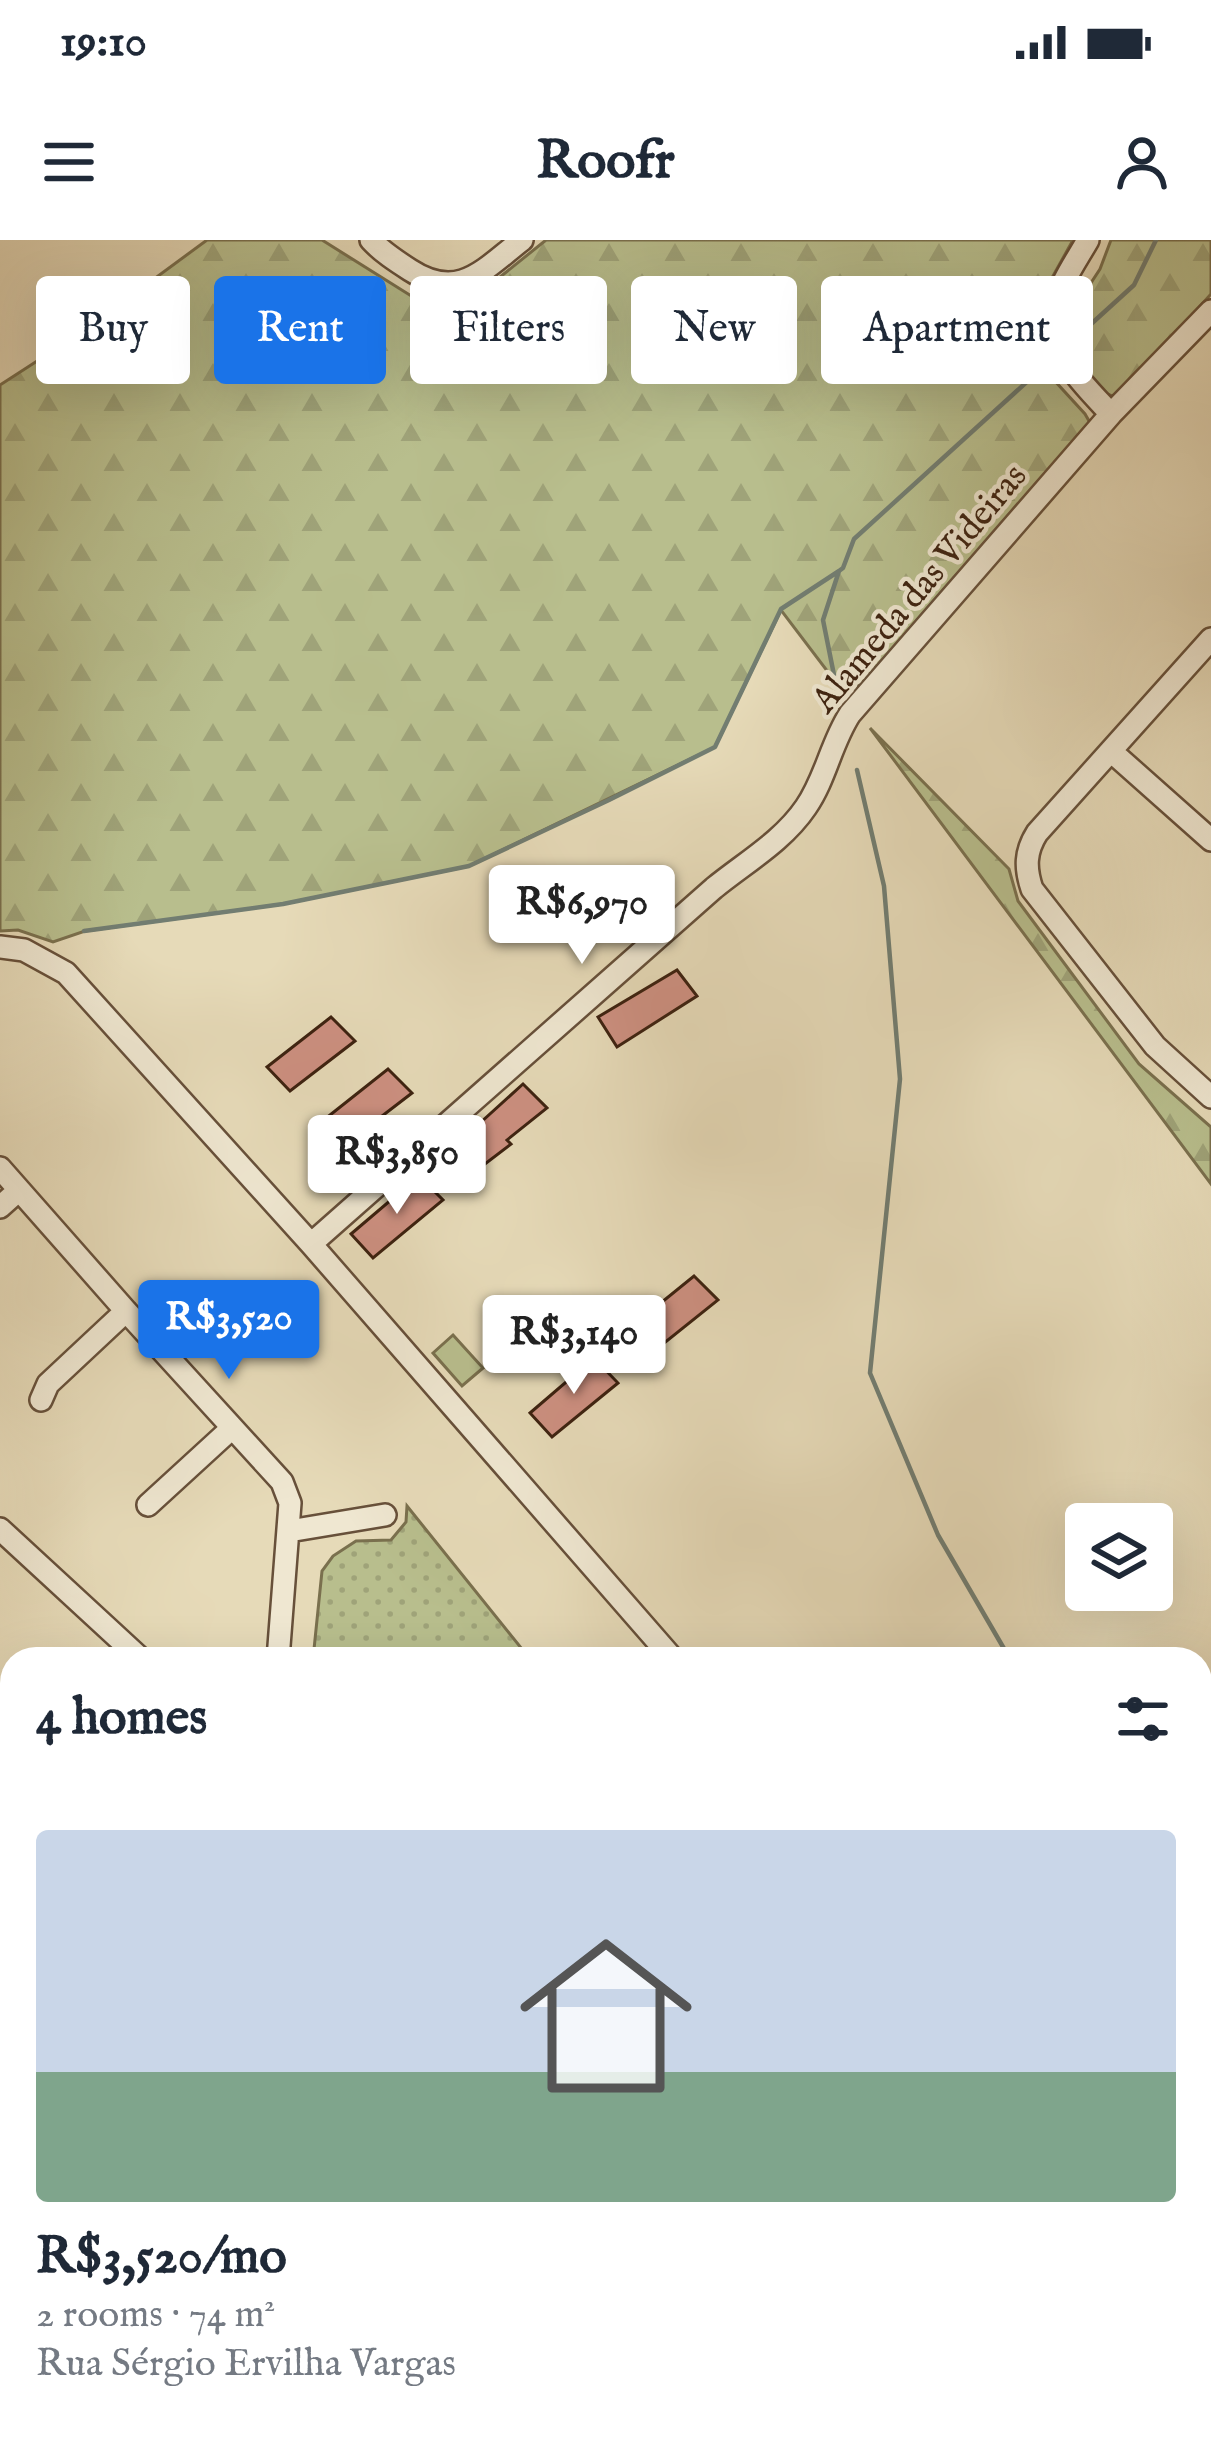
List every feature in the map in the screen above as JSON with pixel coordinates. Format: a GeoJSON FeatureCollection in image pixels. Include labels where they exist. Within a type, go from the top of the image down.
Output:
{"type":"FeatureCollection","features":[{"type":"Feature","properties":{"kind":"street"},"geometry":{"type":"LineString","coordinates":[[371,240],[417,275],[451,285],[472,279],[522,240]]}},
{"type":"Feature","properties":{"kind":"street"},"geometry":{"type":"LineString","coordinates":[[1088,240],[1053,312],[1057,342],[1069,367],[1112,414]]}},
{"type":"Feature","properties":{"kind":"street","name":"Alameda das Videiras"},"geometry":{"type":"LineString","coordinates":[[311,1244],[714,888],[779,839],[823,778],[838,732],[850,714],[1112,414],[1211,310]]}},
{"type":"Feature","properties":{"kind":"street"},"geometry":{"type":"LineString","coordinates":[[1211,639],[1037,833],[1029,846],[1026,870],[1032,889],[1106,986],[1155,1046],[1211,1097]]}},
{"type":"Feature","properties":{"kind":"street"},"geometry":{"type":"LineString","coordinates":[[1112,752],[1211,840]]}},
{"type":"Feature","properties":{"kind":"street"},"geometry":{"type":"LineString","coordinates":[[0,946],[24,950],[66,973],[311,1244],[663,1647]]}},
{"type":"Feature","properties":{"kind":"street"},"geometry":{"type":"LineString","coordinates":[[0,1168],[282,1482],[290,1503],[279,1647]]}},
{"type":"Feature","properties":{"kind":"street"},"geometry":{"type":"LineString","coordinates":[[0,1207],[20,1190]]}},
{"type":"Feature","properties":{"kind":"street"},"geometry":{"type":"LineString","coordinates":[[40,1400],[48,1384],[126,1311]]}},
{"type":"Feature","properties":{"kind":"street"},"geometry":{"type":"LineString","coordinates":[[148,1505],[232,1428]]}},
{"type":"Feature","properties":{"kind":"street"},"geometry":{"type":"LineString","coordinates":[[289,1531],[385,1515]]}},
{"type":"Feature","properties":{"kind":"street"},"geometry":{"type":"LineString","coordinates":[[0,1528],[128,1647]]}},
{"type":"Feature","properties":{"kind":"green space"},"geometry":{"type":"Polygon","coordinates":[[[207,240],[322,240],[379,276],[214,276],[214,384],[386,384],[386,280],[410,295],[410,384],[607,384],[607,276],[501,276],[546,240],[1073,240],[1053,276],[821,276],[821,384],[1058,384],[1085,414],[1089,428],[868,682],[859,685],[850,701],[781,610],[715,747],[469,866],[283,904],[85,931],[53,942],[18,930],[0,931],[0,385],[36,362],[36,384],[190,384],[190,276],[158,276],[207,240]]]}},
{"type":"Feature","properties":{"kind":"green space"},"geometry":{"type":"Polygon","coordinates":[[[1111,240],[1211,240],[1211,294],[1124,391],[1112,396],[1093,383],[1093,280],[1111,240]]]}},
{"type":"Feature","properties":{"kind":"green space"},"geometry":{"type":"Polygon","coordinates":[[[870,728],[1009,869],[1018,901],[1139,1064],[1211,1127],[1211,1184],[870,728]]]}},
{"type":"Feature","properties":{"kind":"green space"},"geometry":{"type":"Polygon","coordinates":[[[453,1335],[483,1368],[462,1386],[433,1353],[453,1335]]]}},
{"type":"Feature","properties":{"kind":"green space"},"geometry":{"type":"Polygon","coordinates":[[[407,1506],[520,1647],[314,1647],[322,1571],[333,1556],[356,1541],[391,1540],[406,1522],[407,1506]]]}},
{"type":"Feature","properties":{"kind":"building"},"geometry":{"type":"Polygon","coordinates":[[[677,970],[697,996],[617,1047],[598,1017],[677,970]]]}},
{"type":"Feature","properties":{"kind":"building"},"geometry":{"type":"Polygon","coordinates":[[[331,1017],[355,1041],[290,1091],[267,1067],[331,1017]]]}},
{"type":"Feature","properties":{"kind":"building"},"geometry":{"type":"Polygon","coordinates":[[[388,1069],[412,1093],[347,1143],[325,1119],[388,1069]]]}},
{"type":"Feature","properties":{"kind":"building"},"geometry":{"type":"Polygon","coordinates":[[[523,1084],[547,1108],[481,1167],[458,1143],[523,1084]]]}},
{"type":"Feature","properties":{"kind":"building"},"geometry":{"type":"Polygon","coordinates":[[[419,1176],[443,1200],[373,1258],[351,1234],[419,1176]]]}},
{"type":"Feature","properties":{"kind":"building"},"geometry":{"type":"Polygon","coordinates":[[[694,1276],[718,1300],[653,1352],[630,1328],[694,1276]]]}},
{"type":"Feature","properties":{"kind":"building"},"geometry":{"type":"Polygon","coordinates":[[[594,1358],[618,1383],[552,1437],[530,1413],[594,1358]]]}},
{"type":"Feature","properties":{"kind":"waterway"},"geometry":{"type":"LineString","coordinates":[[1093,322],[1134,285],[1156,240]]}},
{"type":"Feature","properties":{"kind":"waterway"},"geometry":{"type":"LineString","coordinates":[[838,695],[823,620],[854,539],[1024,384]]}},
{"type":"Feature","properties":{"kind":"waterway"},"geometry":{"type":"LineString","coordinates":[[84,931],[283,904],[469,866],[609,800],[715,747],[781,609],[839,571]]}},
{"type":"Feature","properties":{"kind":"waterway"},"geometry":{"type":"LineString","coordinates":[[857,770],[884,886],[900,1079],[870,1373],[938,1535],[1003,1647]]}}]}
